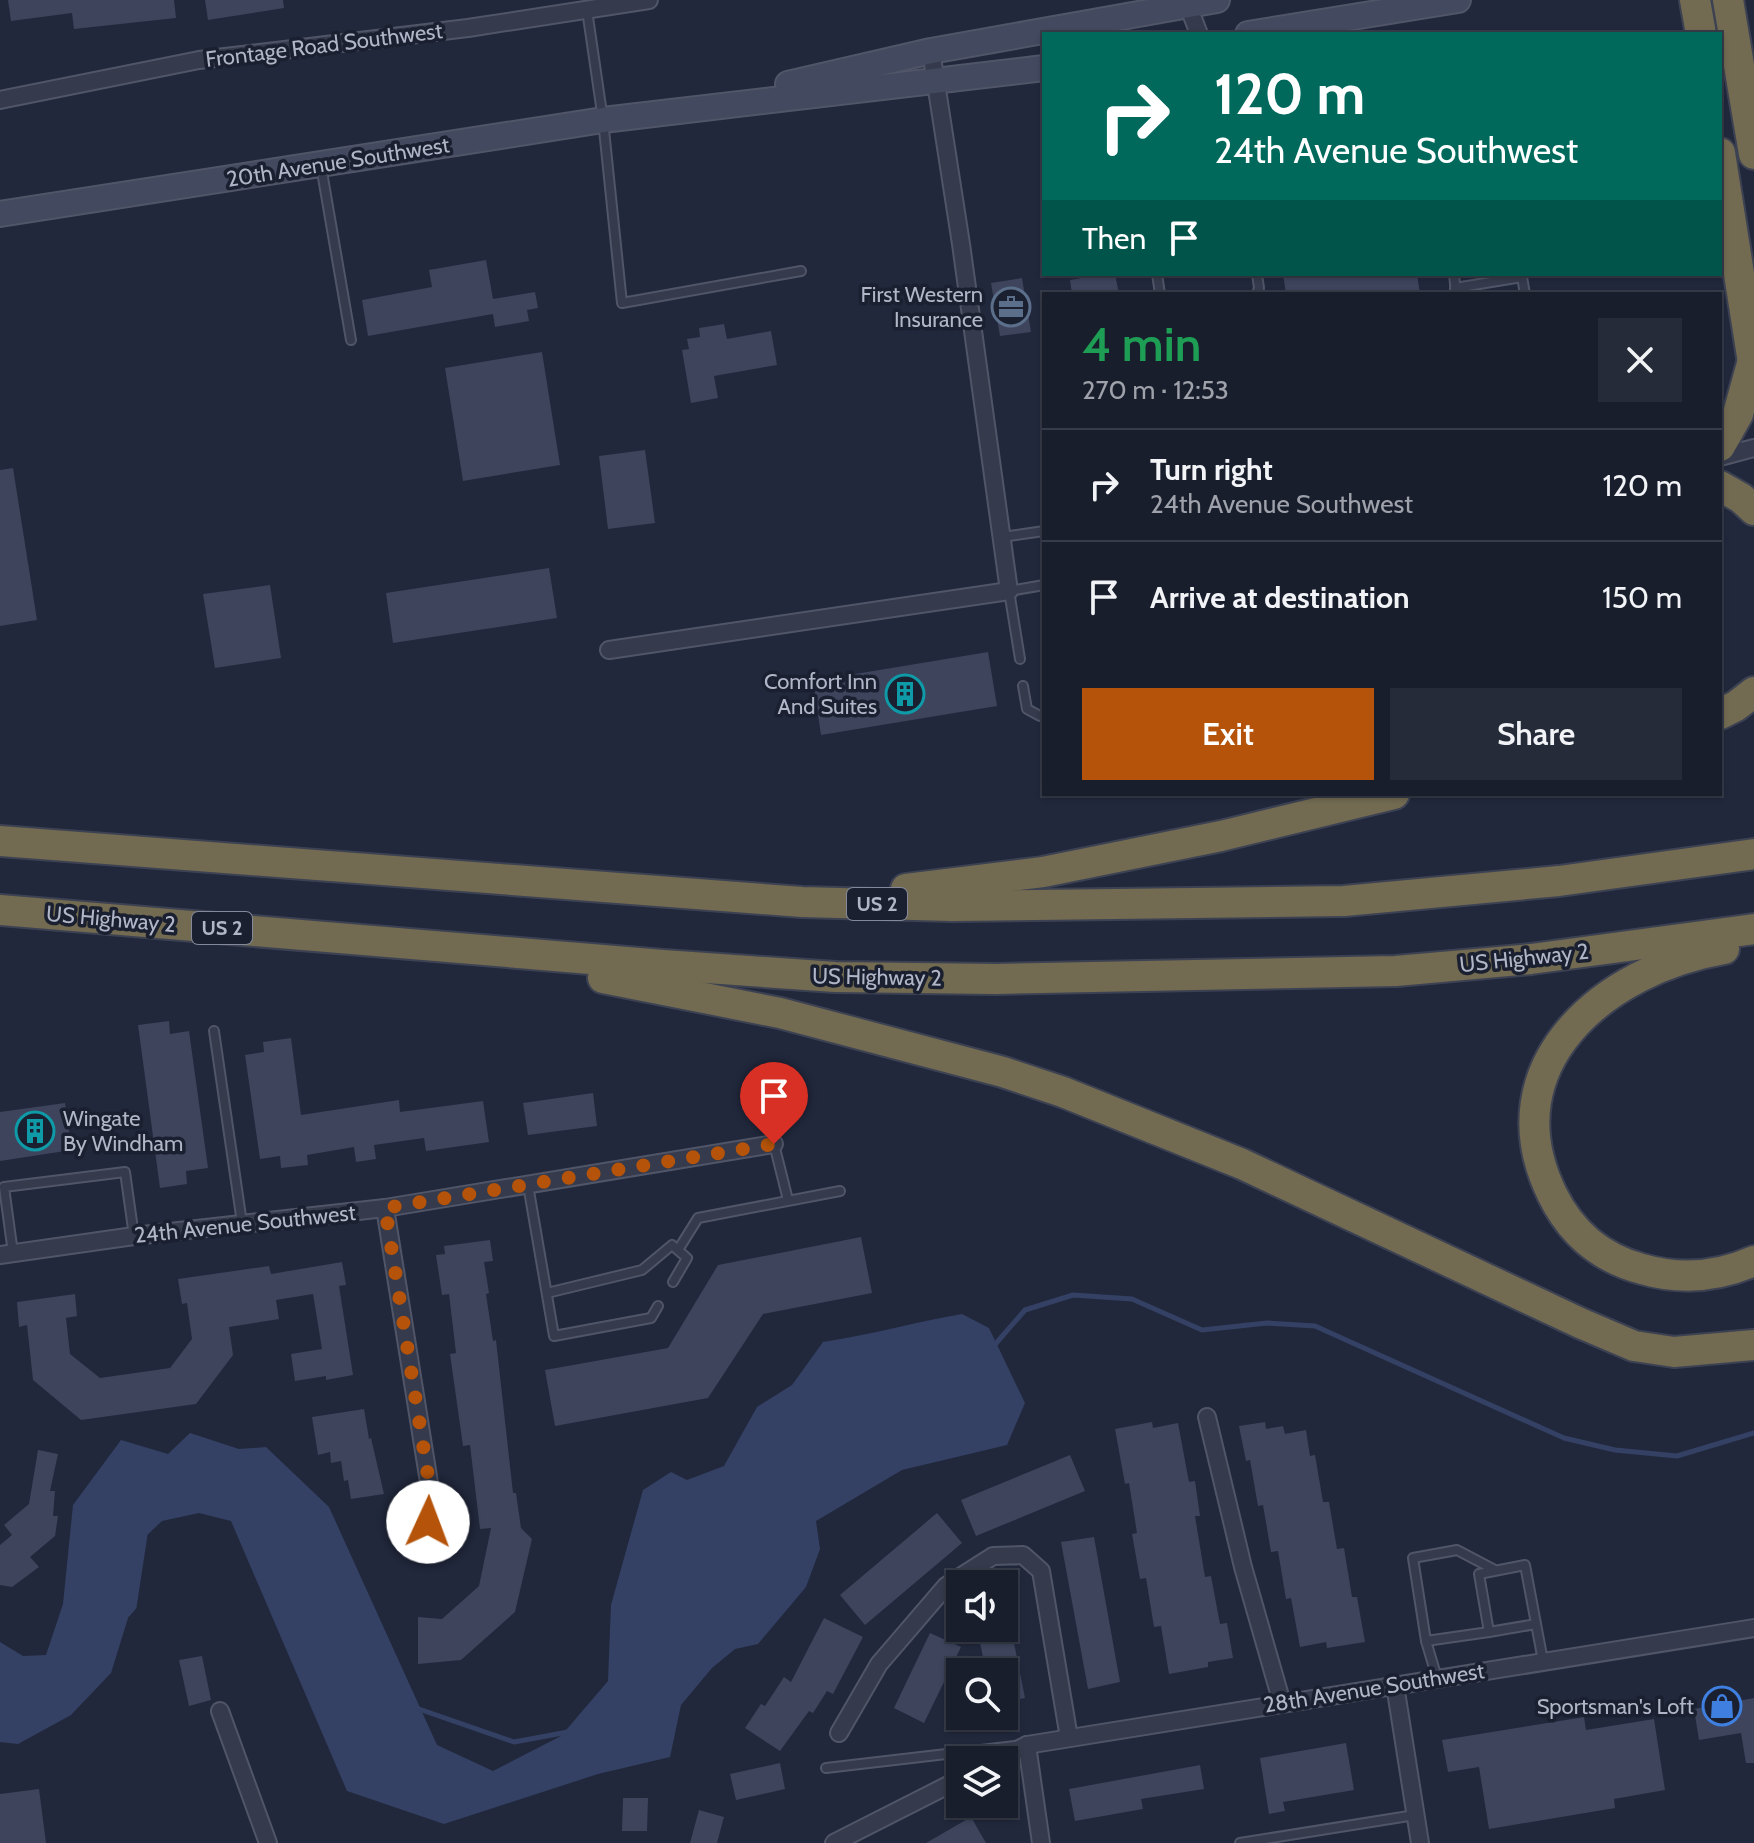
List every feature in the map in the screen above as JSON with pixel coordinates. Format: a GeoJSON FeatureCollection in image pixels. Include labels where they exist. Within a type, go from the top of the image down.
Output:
{"type":"FeatureCollection","features":[{"type":"Feature","properties":{"kind":"highway"},"geometry":{"type":"LineString","coordinates":[[1695,0],[1701,32]]}},
{"type":"Feature","properties":{"kind":"highway"},"geometry":{"type":"LineString","coordinates":[[1728,0],[1754,154]]}},
{"type":"Feature","properties":{"kind":"highway"},"geometry":{"type":"LineString","coordinates":[[1722,166],[1753,365],[1738,414],[1722,442]]}},
{"type":"Feature","properties":{"kind":"highway"},"geometry":{"type":"LineString","coordinates":[[1722,487],[1754,510]]}},
{"type":"Feature","properties":{"kind":"highway"},"geometry":{"type":"LineString","coordinates":[[1722,713],[1754,692]]}},
{"type":"Feature","properties":{"kind":"highway"},"geometry":{"type":"LineString","coordinates":[[737,897],[918,889],[1043,872],[1221,836],[1386,796]]}},
{"type":"Feature","properties":{"kind":"highway","name":"US 2"},"geometry":{"type":"LineString","coordinates":[[0,841],[737,897],[952,906],[1344,901],[1559,881],[1754,854]]}},
{"type":"Feature","properties":{"kind":"highway","name":"US Highway 2"},"geometry":{"type":"LineString","coordinates":[[4,911],[835,977],[1071,978],[1396,971],[1531,959],[1754,929]]}},
{"type":"Feature","properties":{"kind":"highway"},"geometry":{"type":"LineString","coordinates":[[1754,944],[1703,953],[1637,978],[1610,993],[1576,1024],[1550,1059],[1537,1094],[1534,1115],[1548,1184],[1566,1220],[1596,1250],[1658,1274],[1701,1276],[1732,1271],[1754,1261]]}},
{"type":"Feature","properties":{"kind":"highway"},"geometry":{"type":"LineString","coordinates":[[444,947],[519,966],[626,981],[780,1013],[1003,1072],[1115,1112],[1242,1164],[1634,1346],[1674,1352],[1754,1345]]}},
{"type":"Feature","properties":{"kind":"street","name":"Frontage Road Southwest"},"geometry":{"type":"LineString","coordinates":[[0,100],[199,60],[468,28],[649,0]]}},
{"type":"Feature","properties":{"kind":"street","name":"20th Avenue Southwest"},"geometry":{"type":"LineString","coordinates":[[676,110],[931,51],[1187,2],[1217,0]]}},
{"type":"Feature","properties":{"kind":"street"},"geometry":{"type":"LineString","coordinates":[[1265,32],[1356,21],[1458,0]]}},
{"type":"Feature","properties":{"kind":"street"},"geometry":{"type":"LineString","coordinates":[[1187,2],[1198,32]]}},
{"type":"Feature","properties":{"kind":"street"},"geometry":{"type":"LineString","coordinates":[[609,650],[1009,591],[931,51]]}},
{"type":"Feature","properties":{"kind":"street","name":"20th Avenue Southwest"},"geometry":{"type":"LineString","coordinates":[[0,214],[603,120],[1042,68]]}},
{"type":"Feature","properties":{"kind":"street"},"geometry":{"type":"LineString","coordinates":[[1722,456],[1754,448]]}},
{"type":"Feature","properties":{"kind":"street","name":"24th Avenue Southwest"},"geometry":{"type":"LineString","coordinates":[[6,1254],[134,1236],[385,1208],[774,1144]]}},
{"type":"Feature","properties":{"kind":"street"},"geometry":{"type":"LineString","coordinates":[[385,1208],[431,1495],[425,1549]]}},
{"type":"Feature","properties":{"kind":"street"},"geometry":{"type":"LineString","coordinates":[[1207,1417],[1243,1567],[1282,1703]]}},
{"type":"Feature","properties":{"kind":"street"},"geometry":{"type":"LineString","coordinates":[[839,1733],[879,1664],[946,1586],[993,1556],[1023,1555],[1041,1571],[1069,1738]]}},
{"type":"Feature","properties":{"kind":"street","name":"28th Avenue Southwest"},"geometry":{"type":"LineString","coordinates":[[1018,1750],[1027,1745],[1069,1738],[1754,1628]]}},
{"type":"Feature","properties":{"kind":"street"},"geometry":{"type":"LineString","coordinates":[[1395,1685],[1420,1843]]}},
{"type":"Feature","properties":{"kind":"street"},"geometry":{"type":"LineString","coordinates":[[220,1711],[268,1843]]}},
{"type":"Feature","properties":{"kind":"street"},"geometry":{"type":"LineString","coordinates":[[1027,1745],[1041,1843]]}},
{"type":"Feature","properties":{"kind":"street"},"geometry":{"type":"LineString","coordinates":[[834,1843],[946,1786]]}},
{"type":"Feature","properties":{"kind":"lane"},"geometry":{"type":"LineString","coordinates":[[587,10],[603,120],[622,303],[801,271]]}},
{"type":"Feature","properties":{"kind":"lane"},"geometry":{"type":"LineString","coordinates":[[321,165],[351,340]]}},
{"type":"Feature","properties":{"kind":"lane"},"geometry":{"type":"LineString","coordinates":[[1456,291],[1522,277],[1525,292]]}},
{"type":"Feature","properties":{"kind":"lane"},"geometry":{"type":"LineString","coordinates":[[1002,537],[1042,531]]}},
{"type":"Feature","properties":{"kind":"lane"},"geometry":{"type":"LineString","coordinates":[[1020,659],[1009,591],[1042,585]]}},
{"type":"Feature","properties":{"kind":"lane"},"geometry":{"type":"LineString","coordinates":[[1023,686],[1027,709],[1042,715]]}},
{"type":"Feature","properties":{"kind":"lane"},"geometry":{"type":"LineString","coordinates":[[214,1031],[242,1223]]}},
{"type":"Feature","properties":{"kind":"lane"},"geometry":{"type":"LineString","coordinates":[[774,1144],[788,1200]]}},
{"type":"Feature","properties":{"kind":"lane"},"geometry":{"type":"LineString","coordinates":[[6,1254],[4,1187],[125,1172],[134,1236]]}},
{"type":"Feature","properties":{"kind":"lane"},"geometry":{"type":"LineString","coordinates":[[528,1185],[554,1336],[651,1318],[658,1306]]}},
{"type":"Feature","properties":{"kind":"lane"},"geometry":{"type":"LineString","coordinates":[[678,1250],[698,1218],[840,1191]]}},
{"type":"Feature","properties":{"kind":"lane"},"geometry":{"type":"LineString","coordinates":[[547,1293],[642,1270],[672,1245],[687,1258],[673,1282]]}},
{"type":"Feature","properties":{"kind":"lane"},"geometry":{"type":"LineString","coordinates":[[1437,1678],[1426,1641],[1413,1558],[1457,1550],[1496,1571]]}},
{"type":"Feature","properties":{"kind":"lane"},"geometry":{"type":"LineString","coordinates":[[1489,1632],[1479,1574],[1525,1565],[1543,1661]]}},
{"type":"Feature","properties":{"kind":"lane"},"geometry":{"type":"LineString","coordinates":[[1426,1641],[1536,1624]]}},
{"type":"Feature","properties":{"kind":"lane"},"geometry":{"type":"LineString","coordinates":[[826,1768],[1027,1745]]}},
{"type":"Feature","properties":{"kind":"lane"},"geometry":{"type":"LineString","coordinates":[[1240,1843],[1415,1815]]}},
{"type":"Feature","properties":{"kind":"water"},"geometry":{"type":"Polygon","coordinates":[[[962,1314],[989,1328],[1025,1403],[1007,1445],[902,1470],[816,1521],[820,1549],[806,1587],[758,1644],[735,1649],[712,1668],[681,1705],[670,1757],[598,1774],[444,1824],[347,1791],[231,1521],[199,1513],[162,1521],[143,1539],[133,1602],[111,1673],[71,1715],[18,1744],[0,1742],[0,1642],[23,1656],[46,1655],[63,1604],[73,1505],[121,1440],[168,1454],[190,1433],[239,1449],[266,1447],[329,1507],[437,1745],[493,1771],[561,1736],[608,1681],[611,1605],[643,1490],[671,1472],[687,1480],[724,1466],[757,1407],[792,1385],[823,1342],[962,1314]]]}},
{"type":"Feature","properties":{"kind":"building"},"geometry":{"type":"Polygon","coordinates":[[[8,0],[174,0],[176,18],[74,29],[72,13],[11,21],[8,0]]]}},
{"type":"Feature","properties":{"kind":"building"},"geometry":{"type":"Polygon","coordinates":[[[205,0],[283,0],[284,8],[208,20],[205,0]]]}},
{"type":"Feature","properties":{"kind":"building"},"geometry":{"type":"Polygon","coordinates":[[[486,260],[493,299],[535,292],[538,308],[527,310],[529,321],[495,327],[493,314],[368,336],[362,300],[432,287],[429,270],[486,260]]]}},
{"type":"Feature","properties":{"kind":"building"},"geometry":{"type":"Polygon","coordinates":[[[1115,276],[1119,292],[1072,292],[1070,280],[1115,276]]]}},
{"type":"Feature","properties":{"kind":"building"},"geometry":{"type":"Polygon","coordinates":[[[1283,276],[1417,276],[1420,292],[1286,292],[1283,276]]]}},
{"type":"Feature","properties":{"kind":"building","name":"First Western Insurance"},"geometry":{"type":"Polygon","coordinates":[[[1022,278],[1031,332],[1000,336],[991,283],[1022,278]]]}},
{"type":"Feature","properties":{"kind":"building"},"geometry":{"type":"Polygon","coordinates":[[[724,324],[727,339],[771,331],[777,365],[714,376],[718,398],[691,403],[682,350],[689,349],[687,339],[700,337],[699,328],[724,324]]]}},
{"type":"Feature","properties":{"kind":"building"},"geometry":{"type":"Polygon","coordinates":[[[542,352],[560,465],[463,481],[445,368],[542,352]]]}},
{"type":"Feature","properties":{"kind":"building"},"geometry":{"type":"Polygon","coordinates":[[[645,450],[655,523],[608,529],[599,456],[645,450]]]}},
{"type":"Feature","properties":{"kind":"building"},"geometry":{"type":"Polygon","coordinates":[[[13,468],[37,620],[0,626],[0,470],[13,468]]]}},
{"type":"Feature","properties":{"kind":"building"},"geometry":{"type":"Polygon","coordinates":[[[549,568],[557,618],[393,643],[386,593],[549,568]]]}},
{"type":"Feature","properties":{"kind":"building"},"geometry":{"type":"Polygon","coordinates":[[[270,585],[281,658],[215,668],[203,594],[270,585]]]}},
{"type":"Feature","properties":{"kind":"building","name":"Comfort Inn And Suites"},"geometry":{"type":"Polygon","coordinates":[[[988,652],[997,706],[821,735],[813,681],[988,652]]]}},
{"type":"Feature","properties":{"kind":"building"},"geometry":{"type":"Polygon","coordinates":[[[169,1021],[170,1034],[189,1031],[208,1168],[186,1171],[187,1184],[160,1188],[138,1025],[169,1021]]]}},
{"type":"Feature","properties":{"kind":"building"},"geometry":{"type":"Polygon","coordinates":[[[291,1038],[301,1115],[399,1100],[400,1112],[483,1101],[489,1142],[426,1151],[424,1138],[374,1145],[376,1159],[356,1162],[354,1147],[307,1155],[308,1165],[281,1168],[280,1156],[260,1159],[245,1055],[264,1052],[263,1042],[291,1038]]]}},
{"type":"Feature","properties":{"kind":"building"},"geometry":{"type":"Polygon","coordinates":[[[593,1093],[597,1126],[528,1135],[523,1103],[593,1093]]]}},
{"type":"Feature","properties":{"kind":"building","name":"Wingate By Windham"},"geometry":{"type":"Polygon","coordinates":[[[65,1103],[72,1150],[0,1161],[0,1112],[65,1103]]]}},
{"type":"Feature","properties":{"kind":"building"},"geometry":{"type":"Polygon","coordinates":[[[861,1237],[872,1293],[763,1314],[708,1398],[555,1426],[545,1370],[668,1348],[718,1265],[861,1237]]]}},
{"type":"Feature","properties":{"kind":"building"},"geometry":{"type":"Polygon","coordinates":[[[490,1240],[493,1261],[484,1262],[489,1293],[486,1294],[493,1341],[496,1340],[513,1493],[516,1493],[521,1528],[532,1539],[515,1612],[461,1660],[418,1664],[418,1617],[442,1619],[479,1586],[491,1528],[480,1529],[470,1445],[463,1446],[450,1354],[456,1353],[449,1294],[442,1295],[436,1255],[445,1254],[444,1246],[490,1240]]]}},
{"type":"Feature","properties":{"kind":"building"},"geometry":{"type":"Polygon","coordinates":[[[342,1262],[346,1285],[339,1286],[353,1375],[295,1381],[291,1354],[322,1349],[313,1294],[276,1300],[279,1319],[229,1327],[233,1355],[196,1404],[81,1420],[33,1380],[27,1325],[19,1327],[17,1302],[75,1294],[77,1316],[66,1318],[70,1354],[100,1378],[170,1368],[192,1339],[187,1303],[182,1304],[178,1279],[269,1266],[271,1274],[342,1262]]]}},
{"type":"Feature","properties":{"kind":"building"},"geometry":{"type":"Polygon","coordinates":[[[364,1409],[384,1494],[351,1499],[341,1461],[331,1463],[330,1452],[318,1455],[312,1417],[364,1409]]]}},
{"type":"Feature","properties":{"kind":"building"},"geometry":{"type":"Polygon","coordinates":[[[1152,1422],[1153,1428],[1178,1423],[1189,1482],[1195,1481],[1200,1516],[1195,1516],[1205,1577],[1211,1576],[1220,1624],[1227,1623],[1233,1658],[1208,1662],[1208,1667],[1169,1674],[1161,1626],[1154,1627],[1146,1578],[1140,1579],[1132,1534],[1137,1533],[1129,1483],[1125,1484],[1115,1429],[1152,1422]]]}},
{"type":"Feature","properties":{"kind":"building"},"geometry":{"type":"Polygon","coordinates":[[[1265,1422],[1266,1429],[1283,1426],[1285,1434],[1306,1430],[1310,1456],[1315,1455],[1323,1502],[1329,1502],[1337,1549],[1344,1548],[1352,1597],[1357,1597],[1365,1642],[1327,1648],[1326,1642],[1300,1647],[1291,1598],[1286,1599],[1278,1551],[1271,1552],[1263,1505],[1258,1506],[1250,1460],[1246,1461],[1239,1426],[1265,1422]]]}},
{"type":"Feature","properties":{"kind":"building"},"geometry":{"type":"Polygon","coordinates":[[[38,1450],[58,1454],[50,1491],[55,1491],[53,1516],[58,1516],[55,1536],[30,1557],[39,1567],[12,1587],[0,1585],[0,1545],[12,1535],[4,1525],[29,1504],[38,1450]]]}},
{"type":"Feature","properties":{"kind":"building"},"geometry":{"type":"Polygon","coordinates":[[[1070,1455],[1085,1491],[976,1536],[961,1500],[1070,1455]]]}},
{"type":"Feature","properties":{"kind":"building"},"geometry":{"type":"Polygon","coordinates":[[[937,1513],[962,1543],[865,1625],[840,1595],[937,1513]]]}},
{"type":"Feature","properties":{"kind":"building"},"geometry":{"type":"Polygon","coordinates":[[[1094,1537],[1120,1682],[1088,1689],[1061,1542],[1094,1537]]]}},
{"type":"Feature","properties":{"kind":"building"},"geometry":{"type":"Polygon","coordinates":[[[824,1618],[863,1637],[833,1694],[827,1691],[813,1713],[809,1711],[780,1751],[745,1728],[761,1704],[765,1706],[784,1677],[791,1682],[824,1618]]]}},
{"type":"Feature","properties":{"kind":"building"},"geometry":{"type":"Polygon","coordinates":[[[930,1633],[961,1647],[956,1658],[946,1658],[946,1678],[924,1723],[894,1708],[930,1633]]]}},
{"type":"Feature","properties":{"kind":"building"},"geometry":{"type":"Polygon","coordinates":[[[980,1642],[1014,1642],[1017,1658],[983,1658],[980,1642]]]}},
{"type":"Feature","properties":{"kind":"building"},"geometry":{"type":"Polygon","coordinates":[[[202,1656],[211,1700],[189,1706],[179,1660],[202,1656]]]}},
{"type":"Feature","properties":{"kind":"building"},"geometry":{"type":"Polygon","coordinates":[[[1018,1663],[1025,1698],[1018,1699],[1018,1663]]]}},
{"type":"Feature","properties":{"kind":"building"},"geometry":{"type":"Polygon","coordinates":[[[1754,1698],[1754,1763],[1746,1763],[1741,1733],[1699,1740],[1694,1709],[1754,1698]]]}},
{"type":"Feature","properties":{"kind":"building"},"geometry":{"type":"Polygon","coordinates":[[[1584,1717],[1586,1730],[1654,1719],[1665,1790],[1614,1799],[1615,1808],[1489,1829],[1479,1767],[1448,1772],[1442,1740],[1584,1717]]]}},
{"type":"Feature","properties":{"kind":"building"},"geometry":{"type":"Polygon","coordinates":[[[1346,1743],[1354,1790],[1283,1802],[1285,1811],[1269,1814],[1260,1758],[1346,1743]]]}},
{"type":"Feature","properties":{"kind":"building"},"geometry":{"type":"Polygon","coordinates":[[[780,1763],[785,1789],[736,1800],[730,1774],[780,1763]]]}},
{"type":"Feature","properties":{"kind":"building"},"geometry":{"type":"Polygon","coordinates":[[[1200,1765],[1204,1789],[1141,1799],[1143,1809],[1075,1821],[1069,1789],[1200,1765]]]}},
{"type":"Feature","properties":{"kind":"building"},"geometry":{"type":"Polygon","coordinates":[[[39,1789],[46,1843],[0,1843],[0,1794],[39,1789]]]}},
{"type":"Feature","properties":{"kind":"building"},"geometry":{"type":"Polygon","coordinates":[[[623,1798],[648,1798],[647,1831],[622,1831],[623,1798]]]}},
{"type":"Feature","properties":{"kind":"building"},"geometry":{"type":"Polygon","coordinates":[[[699,1810],[724,1817],[717,1843],[690,1843],[699,1810]]]}},
{"type":"Feature","properties":{"kind":"building"},"geometry":{"type":"Polygon","coordinates":[[[972,1818],[986,1843],[926,1843],[972,1818]]]}},
{"type":"Feature","properties":{"kind":"waterway"},"geometry":{"type":"LineString","coordinates":[[992,1348],[1025,1310],[1073,1295],[1132,1299],[1202,1330],[1267,1323],[1315,1326],[1564,1438],[1615,1450],[1677,1456],[1754,1433]]}},
{"type":"Feature","properties":{"kind":"waterway"},"geometry":{"type":"LineString","coordinates":[[128,1614],[134,1607],[145,1535]]}},
{"type":"Feature","properties":{"kind":"waterway"},"geometry":{"type":"LineString","coordinates":[[416,1708],[514,1742],[568,1732]]}},
{"type":"Feature","properties":{"kind":"place","name":"First Western Insurance"},"geometry":{"type":"Point","coordinates":[1011,307]}},
{"type":"Feature","properties":{"kind":"place","name":"Comfort Inn And Suites"},"geometry":{"type":"Point","coordinates":[905,694]}},
{"type":"Feature","properties":{"kind":"place","name":"Wingate By Windham"},"geometry":{"type":"Point","coordinates":[35,1131]}},
{"type":"Feature","properties":{"kind":"place","name":"Sportsman's Loft"},"geometry":{"type":"Point","coordinates":[1722,1706]}},
{"type":"Feature","properties":{"kind":"route"},"geometry":{"type":"LineString","coordinates":[[428,1522],[431,1495],[385,1208],[774,1144]]}}]}
